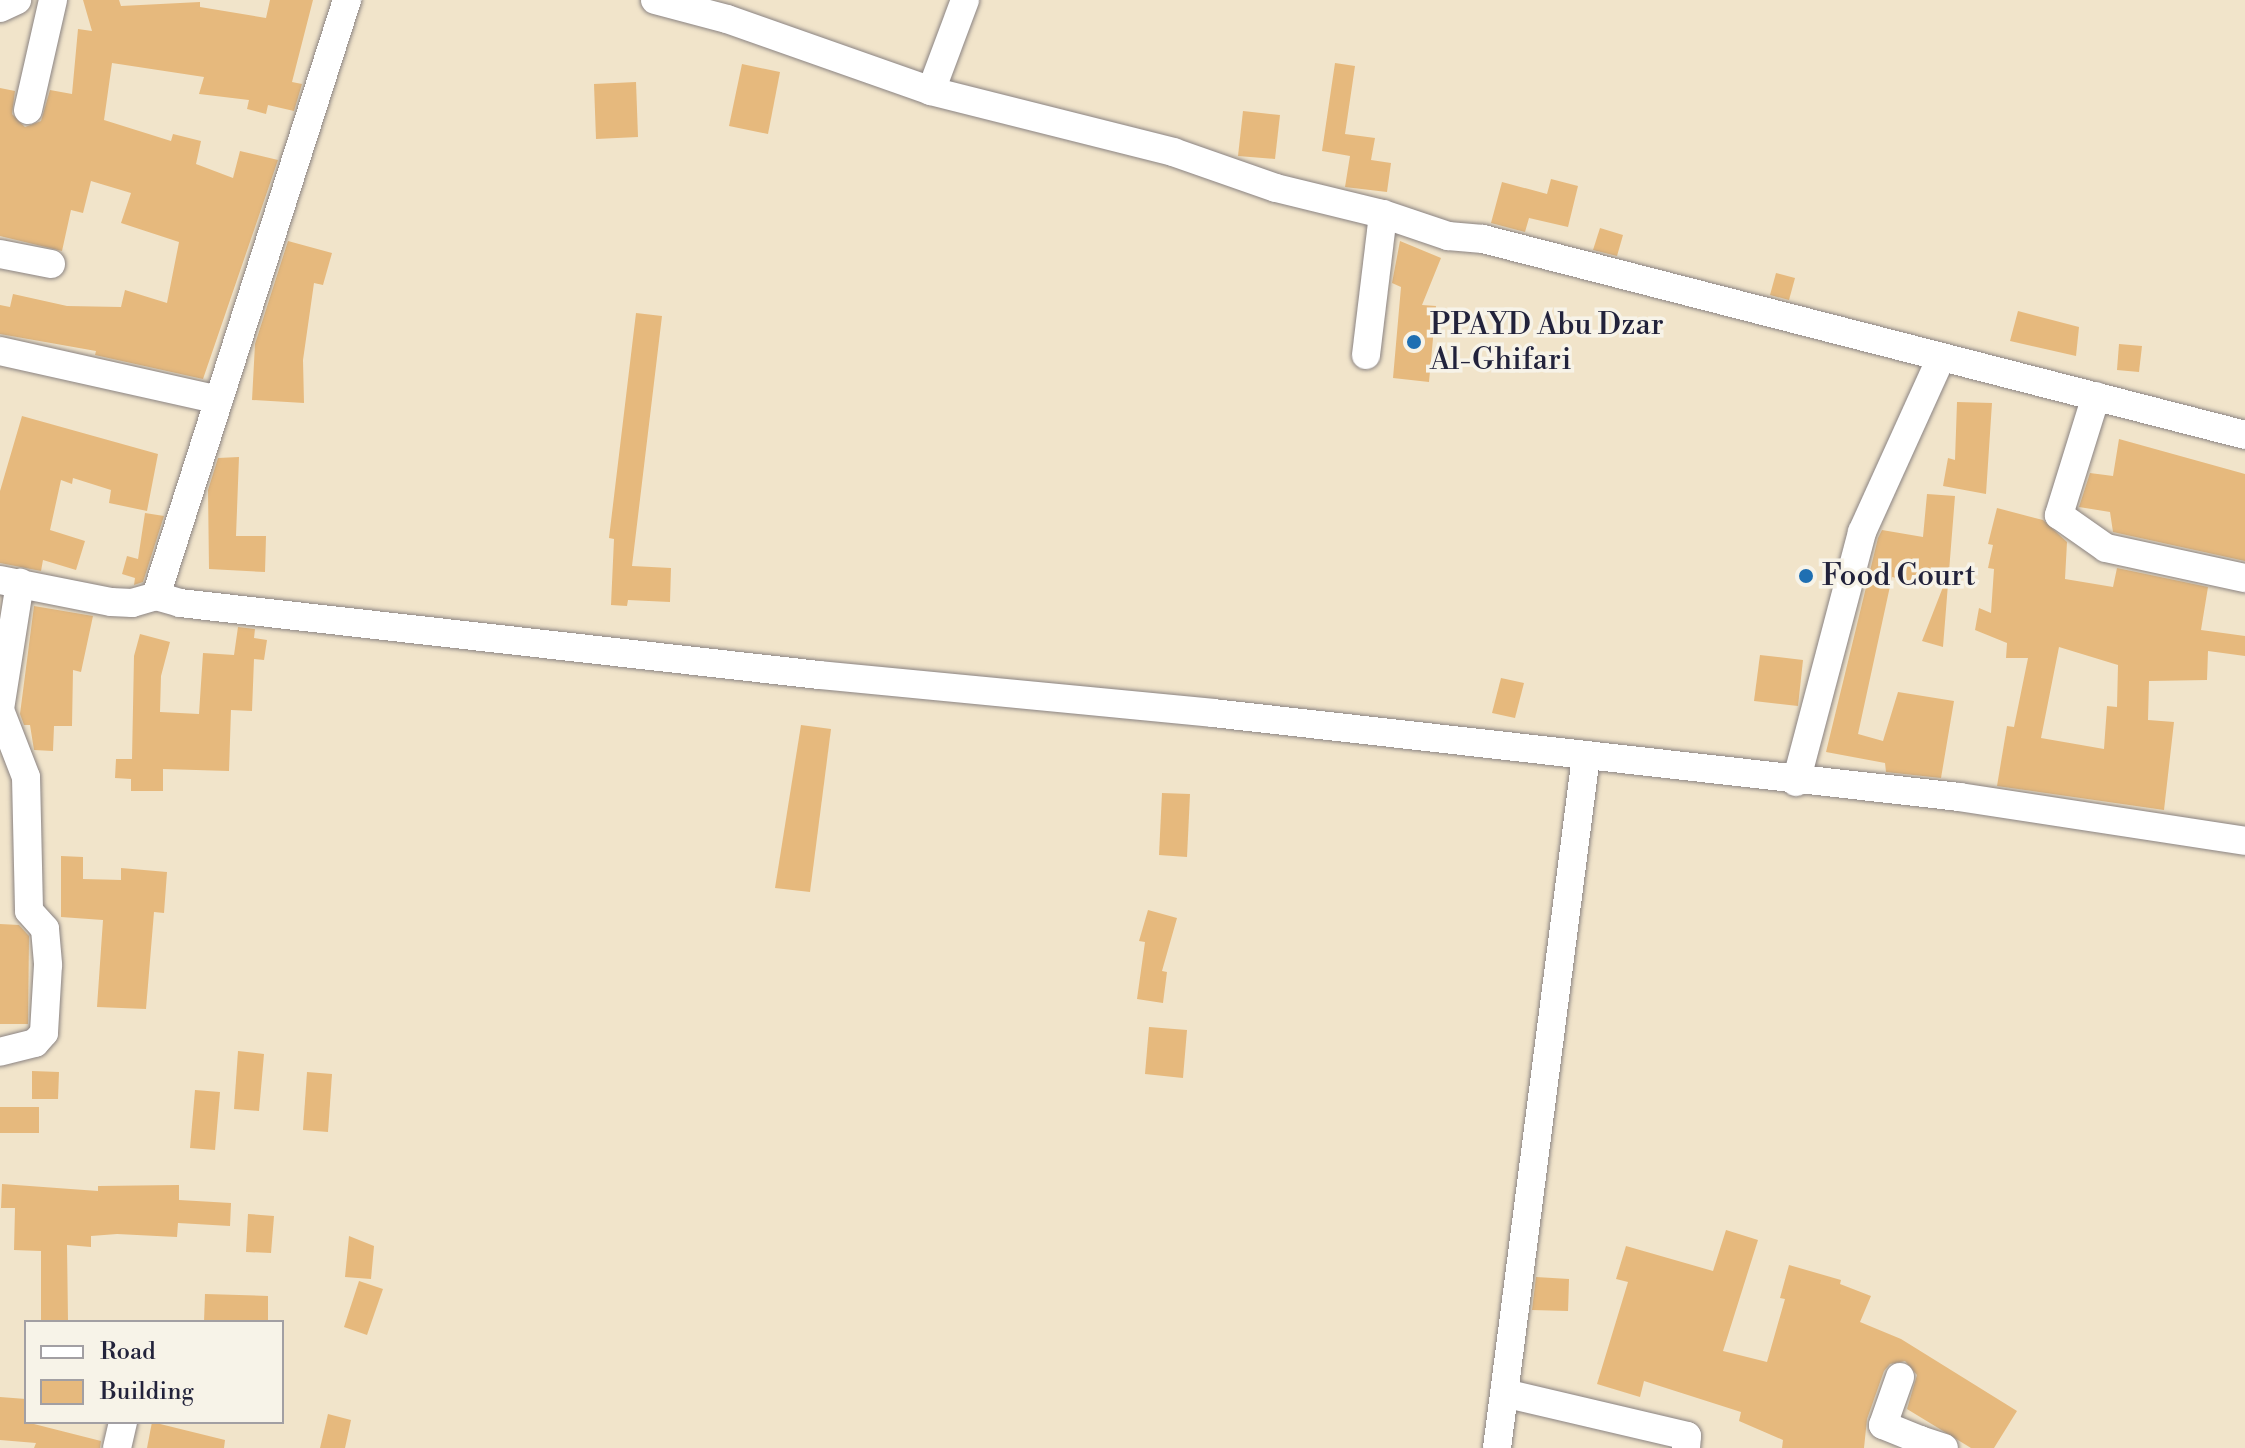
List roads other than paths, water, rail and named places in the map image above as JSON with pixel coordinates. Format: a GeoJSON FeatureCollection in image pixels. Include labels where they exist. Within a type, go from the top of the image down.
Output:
{"type":"FeatureCollection","features":[{"type":"Feature","properties":{"kind":"street"},"geometry":{"type":"LineString","coordinates":[[0,8],[17,0]]}},
{"type":"Feature","properties":{"kind":"street"},"geometry":{"type":"LineString","coordinates":[[28,110],[53,0]]}},
{"type":"Feature","properties":{"kind":"street"},"geometry":{"type":"LineString","coordinates":[[156,596],[347,0]]}},
{"type":"Feature","properties":{"kind":"street"},"geometry":{"type":"LineString","coordinates":[[655,0],[727,19],[931,91],[1173,152],[1276,188],[1383,214],[1448,236],[1483,239],[2094,400],[2245,435]]}},
{"type":"Feature","properties":{"kind":"street"},"geometry":{"type":"LineString","coordinates":[[931,91],[965,0]]}},
{"type":"Feature","properties":{"kind":"street"},"geometry":{"type":"LineString","coordinates":[[1366,355],[1383,214]]}},
{"type":"Feature","properties":{"kind":"street"},"geometry":{"type":"LineString","coordinates":[[0,254],[51,264]]}},
{"type":"Feature","properties":{"kind":"street"},"geometry":{"type":"LineString","coordinates":[[0,351],[219,400]]}},
{"type":"Feature","properties":{"kind":"street"},"geometry":{"type":"LineString","coordinates":[[1796,782],[1862,532],[1941,358]]}},
{"type":"Feature","properties":{"kind":"street"},"geometry":{"type":"LineString","coordinates":[[2094,400],[2059,515],[2106,548],[2245,578]]}},
{"type":"Feature","properties":{"kind":"street"},"geometry":{"type":"LineString","coordinates":[[0,1052],[35,1043],[44,1033],[48,965],[45,929],[29,911],[26,777],[0,710],[10,582],[111,602],[132,603],[156,596],[180,603],[819,675],[1586,756],[1796,782],[1959,797],[2245,841]]}},
{"type":"Feature","properties":{"kind":"street"},"geometry":{"type":"LineString","coordinates":[[1497,1448],[1586,756]]}},
{"type":"Feature","properties":{"kind":"street"},"geometry":{"type":"LineString","coordinates":[[1900,1377],[1883,1425],[1928,1445]]}},
{"type":"Feature","properties":{"kind":"street"},"geometry":{"type":"LineString","coordinates":[[1504,1393],[1687,1436],[1686,1448]]}},
{"type":"Feature","properties":{"kind":"street"},"geometry":{"type":"LineString","coordinates":[[117,1448],[123,1424]]}},
{"type":"Feature","properties":{"kind":"place","name":"PPAYD Abu Dzar Al-Ghifari"},"geometry":{"type":"Point","coordinates":[1414,342]}},
{"type":"Feature","properties":{"kind":"place","name":"Food Court"},"geometry":{"type":"Point","coordinates":[1806,576]}}]}
